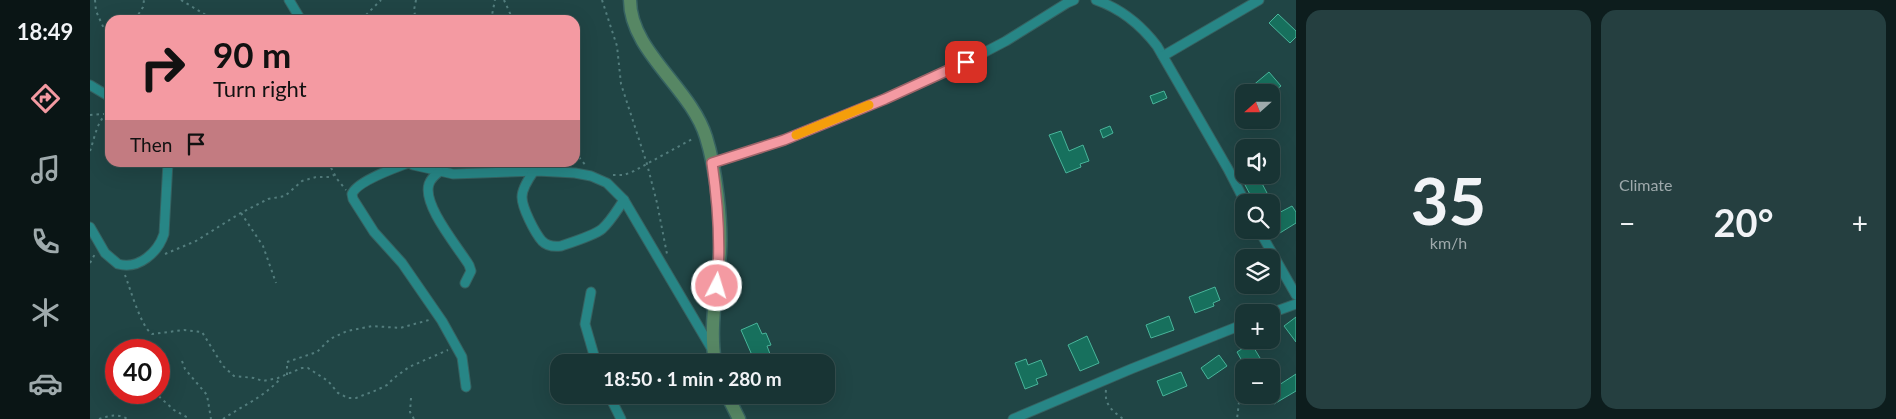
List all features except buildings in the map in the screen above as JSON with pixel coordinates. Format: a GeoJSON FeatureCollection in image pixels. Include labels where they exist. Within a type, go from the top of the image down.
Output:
{"type":"FeatureCollection","features":[{"type":"Feature","properties":{"kind":"street"},"geometry":{"type":"LineString","coordinates":[[289,0],[298,15]]}},
{"type":"Feature","properties":{"kind":"street"},"geometry":{"type":"LineString","coordinates":[[630,0],[630,14],[635,28],[691,107],[704,132],[712,163],[720,250],[713,332],[714,354]]}},
{"type":"Feature","properties":{"kind":"street"},"geometry":{"type":"LineString","coordinates":[[712,163],[784,140],[892,96],[998,45],[1067,2],[1074,0]]}},
{"type":"Feature","properties":{"kind":"street"},"geometry":{"type":"LineString","coordinates":[[1096,0],[1115,8],[1144,29],[1163,56],[1241,194]]}},
{"type":"Feature","properties":{"kind":"street"},"geometry":{"type":"LineString","coordinates":[[1163,56],[1259,0]]}},
{"type":"Feature","properties":{"kind":"street"},"geometry":{"type":"LineString","coordinates":[[90,85],[105,94]]}},
{"type":"Feature","properties":{"kind":"street"},"geometry":{"type":"LineString","coordinates":[[90,226],[105,253],[114,262],[122,265],[144,260],[155,251],[164,234],[168,167]]}},
{"type":"Feature","properties":{"kind":"street"},"geometry":{"type":"LineString","coordinates":[[397,167],[362,184],[353,191],[352,197],[374,232],[402,263],[438,316],[464,363],[466,386]]}},
{"type":"Feature","properties":{"kind":"street"},"geometry":{"type":"LineString","coordinates":[[422,167],[453,174],[534,171],[575,173],[591,176],[607,183],[624,200],[712,354]]}},
{"type":"Feature","properties":{"kind":"street"},"geometry":{"type":"LineString","coordinates":[[534,171],[522,196],[526,213],[541,240],[548,245],[561,246],[596,233],[614,215],[624,200]]}},
{"type":"Feature","properties":{"kind":"street"},"geometry":{"type":"LineString","coordinates":[[439,172],[432,177],[429,184],[429,195],[440,223],[469,265],[471,271],[465,284]]}},
{"type":"Feature","properties":{"kind":"street"},"geometry":{"type":"LineString","coordinates":[[1264,239],[1296,295]]}},
{"type":"Feature","properties":{"kind":"street"},"geometry":{"type":"LineString","coordinates":[[591,292],[585,324],[594,354]]}},
{"type":"Feature","properties":{"kind":"street"},"geometry":{"type":"LineString","coordinates":[[1280,310],[1296,304]]}},
{"type":"Feature","properties":{"kind":"street"},"geometry":{"type":"LineString","coordinates":[[1013,419],[1235,328]]}},
{"type":"Feature","properties":{"kind":"street"},"geometry":{"type":"LineString","coordinates":[[613,404],[620,419]]}},
{"type":"Feature","properties":{"kind":"street"},"geometry":{"type":"LineString","coordinates":[[732,404],[739,419]]}},
{"type":"Feature","properties":{"kind":"path"},"geometry":{"type":"LineString","coordinates":[[95,0],[96,11],[105,31]]}},
{"type":"Feature","properties":{"kind":"path"},"geometry":{"type":"LineString","coordinates":[[138,15],[144,0]]}},
{"type":"Feature","properties":{"kind":"path"},"geometry":{"type":"LineString","coordinates":[[181,0],[206,15]]}},
{"type":"Feature","properties":{"kind":"path"},"geometry":{"type":"LineString","coordinates":[[366,15],[381,0]]}},
{"type":"Feature","properties":{"kind":"path"},"geometry":{"type":"LineString","coordinates":[[415,15],[416,0]]}},
{"type":"Feature","properties":{"kind":"path"},"geometry":{"type":"LineString","coordinates":[[492,15],[495,0]]}},
{"type":"Feature","properties":{"kind":"path"},"geometry":{"type":"LineString","coordinates":[[504,0],[511,15]]}},
{"type":"Feature","properties":{"kind":"path"},"geometry":{"type":"LineString","coordinates":[[602,0],[617,46],[621,84],[647,164],[668,256]]}},
{"type":"Feature","properties":{"kind":"path"},"geometry":{"type":"LineString","coordinates":[[90,115],[104,114]]}},
{"type":"Feature","properties":{"kind":"path"},"geometry":{"type":"LineString","coordinates":[[90,151],[99,122],[104,114]]}},
{"type":"Feature","properties":{"kind":"path"},"geometry":{"type":"LineString","coordinates":[[613,175],[624,175],[704,132]]}},
{"type":"Feature","properties":{"kind":"path"},"geometry":{"type":"LineString","coordinates":[[580,158],[591,176]]}},
{"type":"Feature","properties":{"kind":"path"},"geometry":{"type":"LineString","coordinates":[[330,167],[334,175],[352,197]]}},
{"type":"Feature","properties":{"kind":"path"},"geometry":{"type":"LineString","coordinates":[[144,260],[196,241],[241,213],[268,199],[285,196],[308,178],[334,175]]}},
{"type":"Feature","properties":{"kind":"path"},"geometry":{"type":"LineString","coordinates":[[241,213],[246,217],[259,241],[264,246],[276,283]]}},
{"type":"Feature","properties":{"kind":"path"},"geometry":{"type":"LineString","coordinates":[[122,265],[148,332],[152,334],[184,330],[200,331],[210,343],[223,366],[234,376],[254,378],[263,382],[287,375],[302,368],[308,368],[328,381],[338,393],[348,398],[356,398],[387,385],[409,367],[456,346]]}},
{"type":"Feature","properties":{"kind":"path"},"geometry":{"type":"LineString","coordinates":[[287,375],[287,362],[317,352],[330,339],[347,331],[372,326],[400,328],[438,316]]}},
{"type":"Feature","properties":{"kind":"path"},"geometry":{"type":"LineString","coordinates":[[182,361],[185,369],[207,395],[211,419]]}},
{"type":"Feature","properties":{"kind":"path"},"geometry":{"type":"LineString","coordinates":[[222,419],[261,395],[281,377]]}},
{"type":"Feature","properties":{"kind":"path"},"geometry":{"type":"LineString","coordinates":[[1112,377],[1106,390],[1106,402],[1123,419]]}},
{"type":"Feature","properties":{"kind":"path"},"geometry":{"type":"LineString","coordinates":[[411,398],[410,412],[413,419]]}},
{"type":"Feature","properties":{"kind":"path"},"geometry":{"type":"LineString","coordinates":[[167,404],[190,419]]}},
{"type":"Feature","properties":{"kind":"path"},"geometry":{"type":"LineString","coordinates":[[1237,419],[1239,404]]}},
{"type":"Feature","properties":{"kind":"path"},"geometry":{"type":"LineString","coordinates":[[99,419],[114,415],[123,416],[128,419]]}},
{"type":"Feature","properties":{"kind":"slow traffic"},"geometry":{"type":"LineString","coordinates":[[796,135],[869,105]]}},
{"type":"Feature","properties":{"kind":"route"},"geometry":{"type":"LineString","coordinates":[[717,286],[720,250],[712,163],[784,140],[885,99],[966,62]]}}]}
